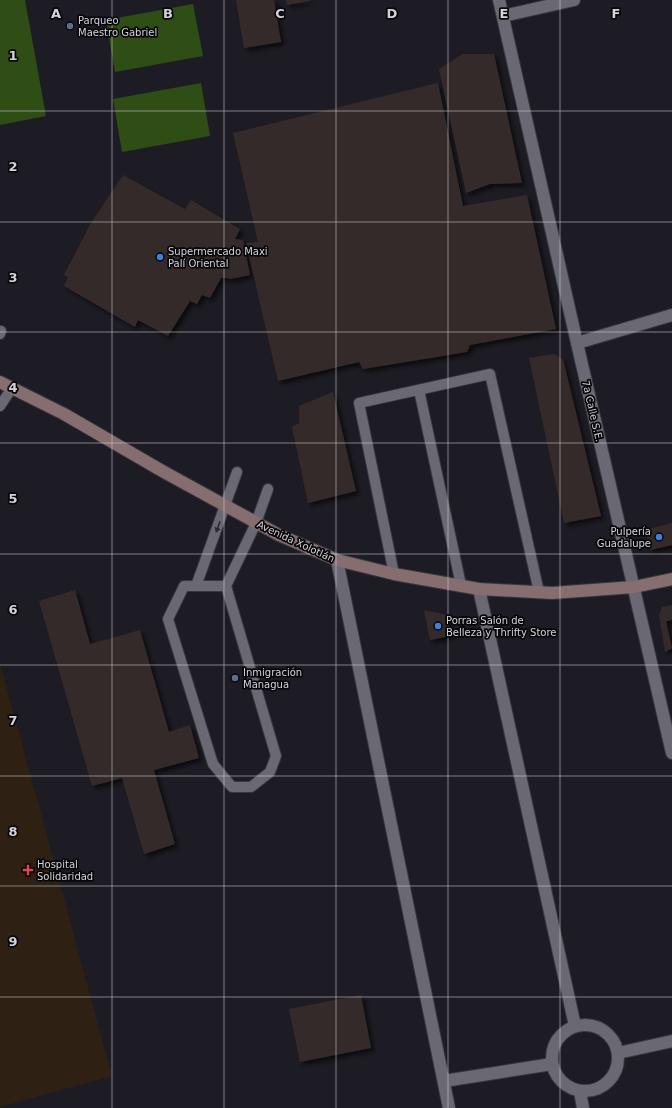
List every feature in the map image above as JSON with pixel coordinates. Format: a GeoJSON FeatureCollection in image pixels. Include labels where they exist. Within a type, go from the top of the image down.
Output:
{"type":"FeatureCollection","features":[{"type":"Feature","properties":{"kind":"main road","name":"Avenida Xolotlán"},"geometry":{"type":"LineString","coordinates":[[0,382],[64,414],[256,523],[279,535],[337,560],[394,574],[479,589],[552,593],[634,588],[672,580]]}},
{"type":"Feature","properties":{"kind":"street","name":"7a Calle S.E."},"geometry":{"type":"LineString","coordinates":[[499,0],[672,753]]}},
{"type":"Feature","properties":{"kind":"street"},"geometry":{"type":"LineString","coordinates":[[503,16],[574,0]]}},
{"type":"Feature","properties":{"kind":"street"},"geometry":{"type":"LineString","coordinates":[[577,343],[672,315]]}},
{"type":"Feature","properties":{"kind":"street"},"geometry":{"type":"LineString","coordinates":[[337,560],[450,1108]]}},
{"type":"Feature","properties":{"kind":"street"},"geometry":{"type":"LineString","coordinates":[[479,589],[575,1026]]}},
{"type":"Feature","properties":{"kind":"street"},"geometry":{"type":"LineString","coordinates":[[589,1024],[603,1029],[613,1039],[618,1053],[618,1066],[613,1077],[604,1086],[592,1091],[580,1092],[561,1082],[555,1074],[552,1064],[552,1052],[556,1040],[564,1031],[575,1026],[589,1024]]}},
{"type":"Feature","properties":{"kind":"street"},"geometry":{"type":"LineString","coordinates":[[618,1053],[672,1041]]}},
{"type":"Feature","properties":{"kind":"street"},"geometry":{"type":"LineString","coordinates":[[444,1081],[552,1064]]}},
{"type":"Feature","properties":{"kind":"street"},"geometry":{"type":"LineString","coordinates":[[580,1092],[583,1108]]}},
{"type":"Feature","properties":{"kind":"lane"},"geometry":{"type":"LineString","coordinates":[[394,574],[359,403],[490,374],[539,592]]}},
{"type":"Feature","properties":{"kind":"lane"},"geometry":{"type":"LineString","coordinates":[[0,406],[12,388]]}},
{"type":"Feature","properties":{"kind":"lane"},"geometry":{"type":"LineString","coordinates":[[420,390],[461,585]]}},
{"type":"Feature","properties":{"kind":"lane"},"geometry":{"type":"LineString","coordinates":[[196,586],[237,472]]}},
{"type":"Feature","properties":{"kind":"lane"},"geometry":{"type":"LineString","coordinates":[[226,586],[184,586],[168,619],[213,764],[232,787],[251,787],[270,772],[276,756],[226,586],[256,523],[268,489]]}},
{"type":"Feature","properties":{"kind":"shaded area","name":"Hospital Solidaridad"},"geometry":{"type":"Polygon","coordinates":[[[0,663],[112,1076],[0,1107],[0,663]]]}},
{"type":"Feature","properties":{"kind":"green space"},"geometry":{"type":"Polygon","coordinates":[[[0,0],[25,0],[46,116],[0,125],[0,0]]]}},
{"type":"Feature","properties":{"kind":"green space"},"geometry":{"type":"Polygon","coordinates":[[[193,4],[203,56],[115,72],[106,20],[193,4]]]}},
{"type":"Feature","properties":{"kind":"green space"},"geometry":{"type":"Polygon","coordinates":[[[201,83],[210,136],[122,152],[113,99],[201,83]]]}},
{"type":"Feature","properties":{"kind":"building"},"geometry":{"type":"Polygon","coordinates":[[[236,0],[274,0],[281,42],[244,48],[236,0]]]}},
{"type":"Feature","properties":{"kind":"building"},"geometry":{"type":"Polygon","coordinates":[[[286,0],[310,0],[310,1],[287,5],[286,0]]]}},
{"type":"Feature","properties":{"kind":"building"},"geometry":{"type":"Polygon","coordinates":[[[463,54],[494,54],[522,183],[490,184],[466,193],[439,69],[463,54]]]}},
{"type":"Feature","properties":{"kind":"building"},"geometry":{"type":"Polygon","coordinates":[[[438,83],[463,206],[527,195],[556,329],[470,345],[467,352],[363,369],[359,362],[278,381],[246,243],[258,242],[233,133],[438,83]]]}},
{"type":"Feature","properties":{"kind":"building","name":"Supermercado Maxi Palí Oriental"},"geometry":{"type":"Polygon","coordinates":[[[123,175],[185,209],[191,200],[240,229],[235,239],[243,240],[250,275],[231,279],[221,278],[210,298],[202,295],[197,304],[190,301],[168,336],[138,320],[135,327],[64,286],[68,277],[64,275],[91,223],[123,175]]]}},
{"type":"Feature","properties":{"kind":"building"},"geometry":{"type":"Polygon","coordinates":[[[554,354],[563,359],[601,516],[564,523],[529,358],[554,354]]]}},
{"type":"Feature","properties":{"kind":"building"},"geometry":{"type":"Polygon","coordinates":[[[333,392],[356,491],[308,503],[292,427],[299,423],[299,406],[333,392]]]}},
{"type":"Feature","properties":{"kind":"building","name":"Pulpería Guadalupe"},"geometry":{"type":"Polygon","coordinates":[[[672,523],[672,545],[650,550],[645,530],[672,523]]]}},
{"type":"Feature","properties":{"kind":"building"},"geometry":{"type":"Polygon","coordinates":[[[75,590],[90,644],[140,630],[169,732],[190,725],[199,758],[154,770],[175,844],[144,854],[122,778],[92,786],[39,601],[75,590]]]}},
{"type":"Feature","properties":{"kind":"building"},"geometry":{"type":"Polygon","coordinates":[[[672,605],[672,620],[666,621],[672,648],[665,652],[659,615],[662,607],[672,605]]]}},
{"type":"Feature","properties":{"kind":"building","name":"Porras Salón de Belleza y Thrifty Store"},"geometry":{"type":"Polygon","coordinates":[[[424,610],[447,615],[451,636],[430,640],[424,610]]]}},
{"type":"Feature","properties":{"kind":"building"},"geometry":{"type":"Polygon","coordinates":[[[361,995],[371,1048],[300,1062],[289,1009],[361,995]]]}},
{"type":"Feature","properties":{"kind":"place","name":"Parqueo Maestro Gabriel"},"geometry":{"type":"Point","coordinates":[70,26]}},
{"type":"Feature","properties":{"kind":"place","name":"Supermercado Maxi Palí Oriental"},"geometry":{"type":"Point","coordinates":[160,257]}},
{"type":"Feature","properties":{"kind":"place","name":"Pulpería Guadalupe"},"geometry":{"type":"Point","coordinates":[659,537]}},
{"type":"Feature","properties":{"kind":"place","name":"Porras Salón de Belleza y Thrifty Store"},"geometry":{"type":"Point","coordinates":[438,626]}},
{"type":"Feature","properties":{"kind":"place","name":"Inmigración Managua"},"geometry":{"type":"Point","coordinates":[235,678]}},
{"type":"Feature","properties":{"kind":"place","name":"Hospital Solidaridad"},"geometry":{"type":"Point","coordinates":[28,870]}}]}
